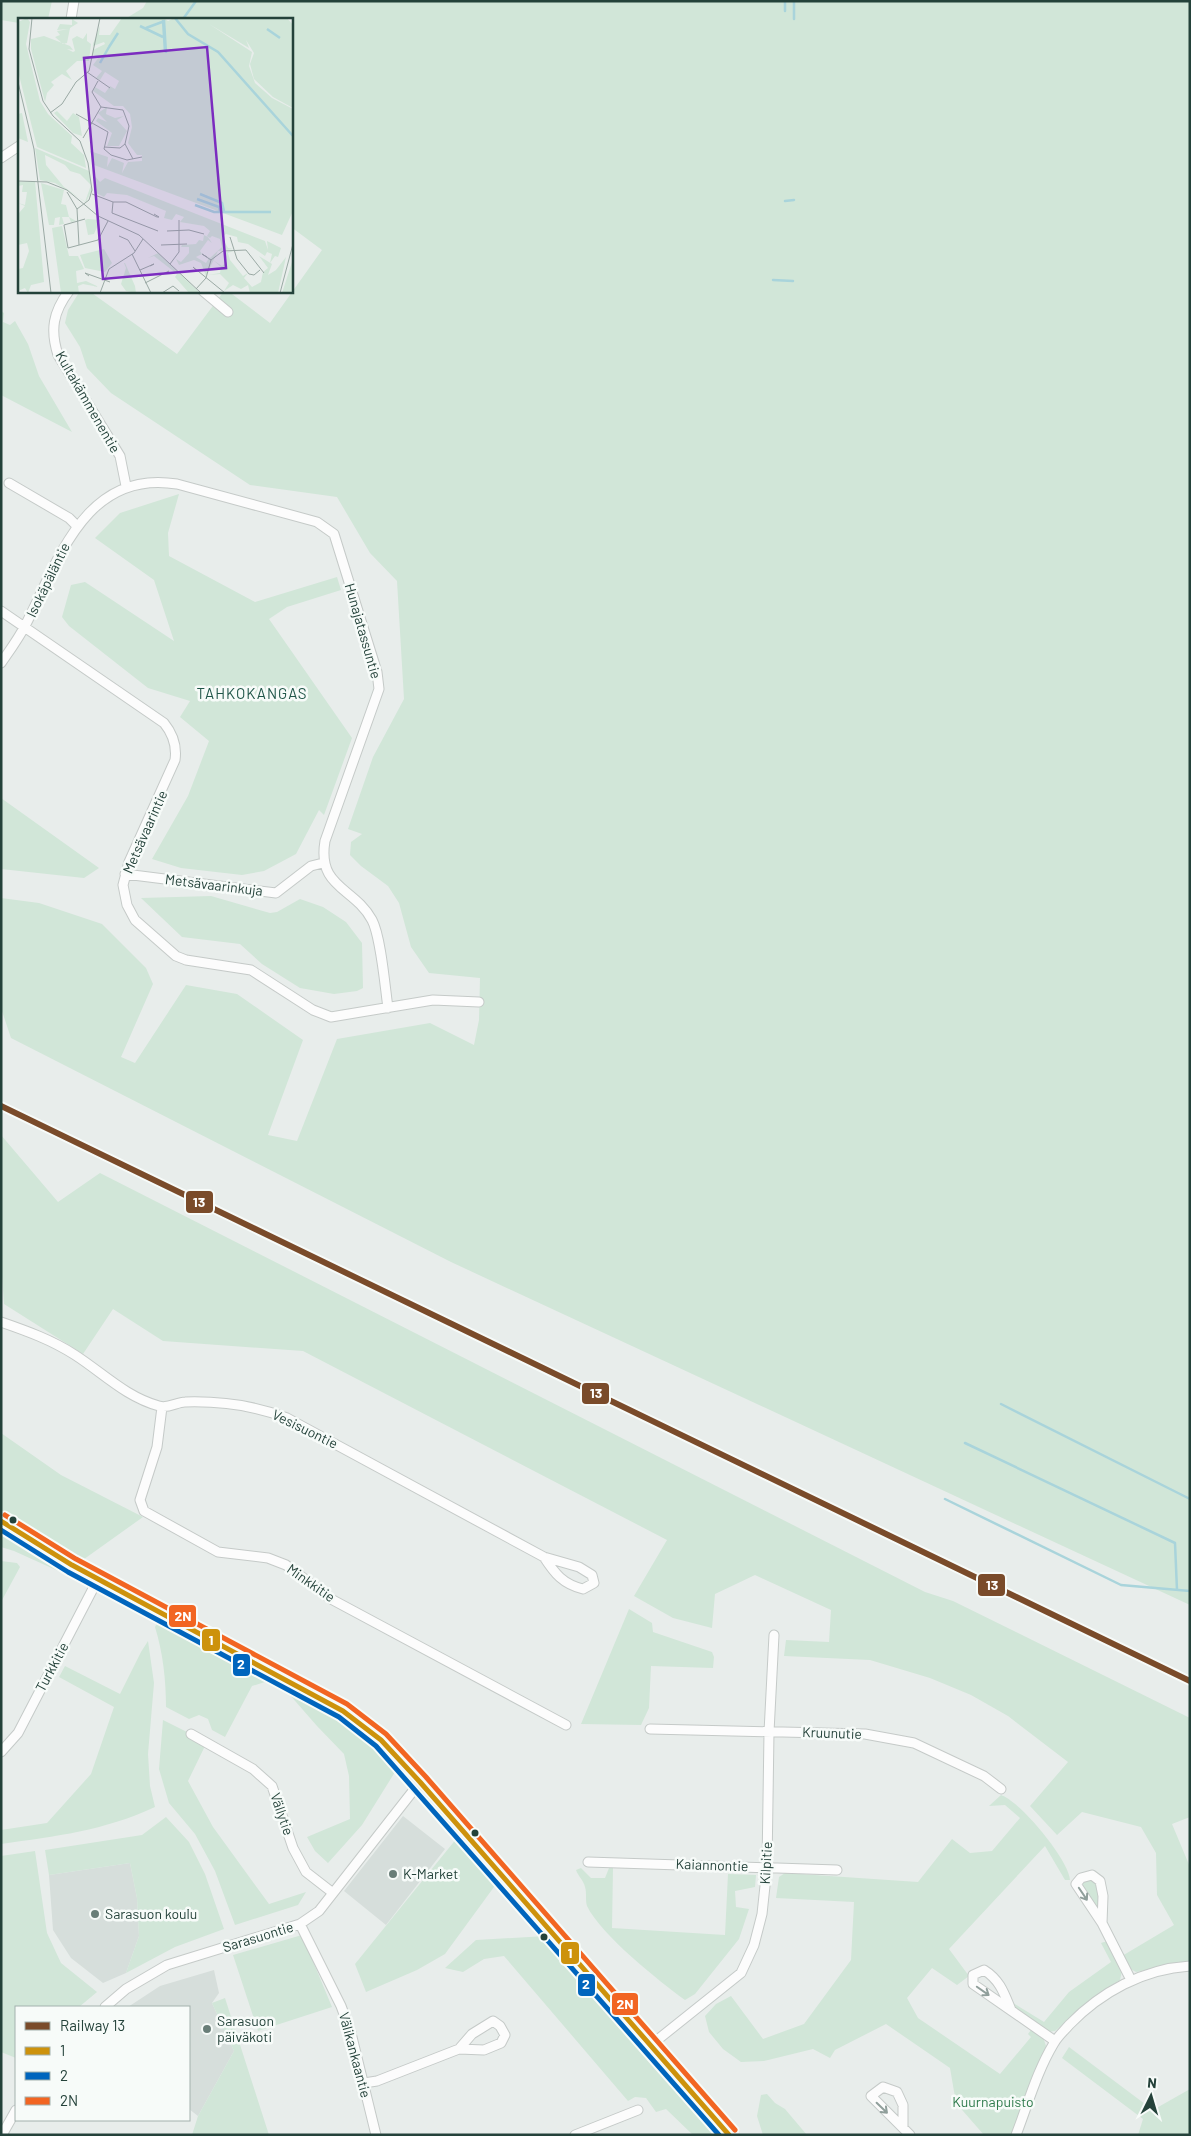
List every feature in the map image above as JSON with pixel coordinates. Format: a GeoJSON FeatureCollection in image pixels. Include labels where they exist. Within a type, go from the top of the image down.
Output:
{"type":"FeatureCollection","features":[{"type":"Feature","properties":{"kind":"main road"},"geometry":{"type":"LineString","coordinates":[[1,1521],[72,1565],[343,1711],[381,1740],[652,2045],[729,2135]]}},
{"type":"Feature","properties":{"kind":"street"},"geometry":{"type":"LineString","coordinates":[[71,18],[74,1]]}},
{"type":"Feature","properties":{"kind":"street"},"geometry":{"type":"LineString","coordinates":[[1,158],[18,147]]}},
{"type":"Feature","properties":{"kind":"street","name":"Kultakämmenentie"},"geometry":{"type":"LineString","coordinates":[[68,292],[57,309],[53,322],[58,355],[120,456],[126,486]]}},
{"type":"Feature","properties":{"kind":"street"},"geometry":{"type":"LineString","coordinates":[[204,292],[228,312]]}},
{"type":"Feature","properties":{"kind":"street","name":"Hunajatassuntie"},"geometry":{"type":"LineString","coordinates":[[126,486],[157,480],[177,484],[317,522],[334,534],[377,672],[379,689],[325,841],[323,863]]}},
{"type":"Feature","properties":{"kind":"street"},"geometry":{"type":"LineString","coordinates":[[9,483],[69,518],[78,526]]}},
{"type":"Feature","properties":{"kind":"street","name":"Isokäpäläntie"},"geometry":{"type":"LineString","coordinates":[[1,663],[25,627],[62,548],[78,526],[101,502],[126,486]]}},
{"type":"Feature","properties":{"kind":"street","name":"Metsävaarintie"},"geometry":{"type":"LineString","coordinates":[[1,611],[164,723],[174,739],[176,747],[175,760],[125,874],[124,897],[135,920],[181,958],[251,970],[322,1015],[338,1017],[433,1000],[480,1002]]}},
{"type":"Feature","properties":{"kind":"street"},"geometry":{"type":"LineString","coordinates":[[323,863],[329,877],[364,909],[372,919],[388,1008]]}},
{"type":"Feature","properties":{"kind":"street","name":"Metsävaarinkuja"},"geometry":{"type":"LineString","coordinates":[[125,874],[276,893],[310,866],[323,863]]}},
{"type":"Feature","properties":{"kind":"street"},"geometry":{"type":"LineString","coordinates":[[1,1322],[54,1343],[76,1356],[127,1393],[162,1407]]}},
{"type":"Feature","properties":{"kind":"street","name":"Vesisuontie"},"geometry":{"type":"LineString","coordinates":[[162,1407],[183,1402],[203,1402],[267,1410],[287,1418],[544,1557],[580,1566],[592,1575],[594,1584],[583,1589],[568,1585],[553,1570],[544,1557]]}},
{"type":"Feature","properties":{"kind":"street","name":"Minkkitie"},"geometry":{"type":"LineString","coordinates":[[162,1407],[157,1447],[140,1500],[144,1511],[218,1552],[268,1558],[286,1565],[331,1599],[566,1725]]}},
{"type":"Feature","properties":{"kind":"street","name":"Turkkitie"},"geometry":{"type":"LineString","coordinates":[[1,1752],[18,1733],[98,1579]]}},
{"type":"Feature","properties":{"kind":"street","name":"Kilpitie"},"geometry":{"type":"LineString","coordinates":[[652,2045],[741,1973],[754,1945],[762,1914],[767,1867],[769,1732],[774,1635]]}},
{"type":"Feature","properties":{"kind":"street","name":"Kruunutie"},"geometry":{"type":"LineString","coordinates":[[650,1729],[865,1734],[914,1743],[984,1776],[1001,1789]]}},
{"type":"Feature","properties":{"kind":"street","name":"Vällytie"},"geometry":{"type":"LineString","coordinates":[[191,1734],[254,1770],[272,1786],[294,1848],[306,1872],[332,1893]]}},
{"type":"Feature","properties":{"kind":"street","name":"Sarasuontie"},"geometry":{"type":"LineString","coordinates":[[106,2006],[126,1989],[167,1965],[300,1924],[319,1911],[420,1782]]}},
{"type":"Feature","properties":{"kind":"street","name":"Kaiannontie"},"geometry":{"type":"LineString","coordinates":[[588,1862],[837,1870]]}},
{"type":"Feature","properties":{"kind":"street"},"geometry":{"type":"LineString","coordinates":[[1102,1923],[1103,1896],[1100,1881],[1092,1875],[1081,1878],[1076,1884],[1102,1923],[1131,1980]]}},
{"type":"Feature","properties":{"kind":"street","name":"Välikankaantie"},"geometry":{"type":"LineString","coordinates":[[300,1924],[341,2006],[351,2033],[376,2135]]}},
{"type":"Feature","properties":{"kind":"street"},"geometry":{"type":"LineString","coordinates":[[1016,2135],[1037,2077],[1055,2041],[1091,2005],[1131,1980],[1159,1971],[1190,1966]]}},
{"type":"Feature","properties":{"kind":"street"},"geometry":{"type":"LineString","coordinates":[[1011,2010],[1003,1990],[994,1977],[984,1970],[973,1975],[973,1984],[1055,2041]]}},
{"type":"Feature","properties":{"kind":"street"},"geometry":{"type":"LineString","coordinates":[[364,2083],[377,2081],[459,2049],[484,2050],[501,2043],[505,2035],[500,2026],[493,2020],[472,2034],[459,2049]]}},
{"type":"Feature","properties":{"kind":"street"},"geometry":{"type":"LineString","coordinates":[[883,2087],[897,2092],[903,2105],[906,2131],[871,2096],[883,2087]]}},
{"type":"Feature","properties":{"kind":"street"},"geometry":{"type":"LineString","coordinates":[[575,2135],[638,2110]]}},
{"type":"Feature","properties":{"kind":"street"},"geometry":{"type":"LineString","coordinates":[[2,2135],[15,2112]]}},
{"type":"Feature","properties":{"kind":"shaded area"},"geometry":{"type":"Polygon","coordinates":[[[403,1816],[445,1849],[386,1925],[344,1891],[403,1816]]]}},
{"type":"Feature","properties":{"kind":"shaded area","name":"Sarasuon koulu"},"geometry":{"type":"Polygon","coordinates":[[[130,1863],[137,1898],[139,1936],[126,1973],[103,1983],[71,1958],[53,1930],[49,1875],[130,1863]]]}},
{"type":"Feature","properties":{"kind":"shaded area","name":"Sarasuon päiväkoti"},"geometry":{"type":"Polygon","coordinates":[[[214,1970],[219,1993],[212,2003],[234,2051],[198,2116],[190,2110],[190,2006],[130,2006],[160,1986],[214,1970]]]}},
{"type":"Feature","properties":{"kind":"green space"},"geometry":{"type":"Polygon","coordinates":[[[1,1],[52,1],[48,18],[18,18],[18,23],[1,20],[1,1]]]}},
{"type":"Feature","properties":{"kind":"green space"},"geometry":{"type":"Polygon","coordinates":[[[147,1],[1190,1],[1190,1605],[451,1262],[11,1038],[1,1008],[1,898],[39,903],[102,924],[146,968],[153,984],[121,1057],[135,1063],[186,985],[237,994],[303,1040],[268,1135],[297,1141],[337,1039],[430,1023],[474,1045],[479,1020],[480,978],[429,973],[411,947],[399,903],[388,886],[361,866],[350,855],[351,842],[362,834],[348,829],[373,757],[404,699],[397,581],[370,553],[337,497],[250,485],[111,393],[87,368],[80,347],[65,323],[68,310],[79,292],[90,292],[177,354],[223,292],[229,292],[270,323],[322,250],[292,228],[292,18],[127,18],[143,8],[147,1]]]}},
{"type":"Feature","properties":{"kind":"green space"},"geometry":{"type":"Polygon","coordinates":[[[1,311],[4,313],[3,322],[10,325],[15,321],[28,344],[39,376],[72,432],[1,395],[1,311]]]}},
{"type":"Feature","properties":{"kind":"green space"},"geometry":{"type":"Polygon","coordinates":[[[179,494],[168,533],[169,556],[255,602],[337,577],[341,590],[287,607],[269,619],[352,738],[324,815],[319,810],[296,854],[264,871],[242,875],[181,868],[152,859],[188,796],[209,741],[180,717],[190,701],[148,688],[69,626],[62,617],[71,585],[85,582],[174,641],[154,580],[95,538],[120,513],[179,494]]]}},
{"type":"Feature","properties":{"kind":"green space"},"geometry":{"type":"Polygon","coordinates":[[[1,798],[99,868],[84,878],[1,869],[1,798]]]}},
{"type":"Feature","properties":{"kind":"green space"},"geometry":{"type":"Polygon","coordinates":[[[211,896],[270,913],[277,912],[300,899],[323,907],[346,922],[362,943],[363,988],[357,991],[334,994],[300,988],[262,964],[240,944],[182,937],[141,898],[211,896]]]}},
{"type":"Feature","properties":{"kind":"green space"},"geometry":{"type":"Polygon","coordinates":[[[1,1135],[58,1202],[100,1173],[925,1592],[953,1601],[1190,1718],[1190,1817],[1172,1824],[1190,1867],[1190,1962],[1136,1972],[1129,1968],[1122,1956],[1174,1925],[1157,1895],[1156,1853],[1141,1827],[1082,1812],[1057,1835],[1030,1806],[1068,1762],[1008,1716],[971,1695],[930,1678],[870,1660],[784,1656],[786,1640],[829,1642],[831,1610],[755,1575],[715,1594],[712,1628],[673,1618],[634,1596],[667,1540],[303,1351],[163,1341],[113,1309],[83,1354],[4,1304],[1,1263],[1,1135]]]}},
{"type":"Feature","properties":{"kind":"green space"},"geometry":{"type":"Polygon","coordinates":[[[1,1433],[61,1475],[143,1517],[80,1562],[1,1510],[1,1433]]]}},
{"type":"Feature","properties":{"kind":"green space"},"geometry":{"type":"Polygon","coordinates":[[[1,1525],[86,1578],[87,1584],[1,1547],[1,1525]]]}},
{"type":"Feature","properties":{"kind":"green space"},"geometry":{"type":"Polygon","coordinates":[[[1,1561],[17,1563],[20,1567],[1,1602],[1,1561]]]}},
{"type":"Feature","properties":{"kind":"green space"},"geometry":{"type":"Polygon","coordinates":[[[629,1609],[652,1623],[653,1632],[712,1652],[714,1657],[713,1668],[651,1666],[649,1708],[641,1725],[581,1724],[629,1609]]]}},
{"type":"Feature","properties":{"kind":"green space"},"geometry":{"type":"Polygon","coordinates":[[[160,1617],[343,1714],[400,1764],[362,1825],[328,1863],[315,1851],[307,1837],[350,1819],[349,1776],[344,1754],[289,1694],[265,1682],[252,1686],[225,1737],[212,1730],[208,1719],[199,1715],[189,1719],[166,1707],[164,1667],[155,1627],[160,1617]]]}},
{"type":"Feature","properties":{"kind":"green space"},"geometry":{"type":"Polygon","coordinates":[[[148,1641],[154,1683],[148,1754],[150,1786],[155,1807],[117,1822],[80,1832],[1,1844],[1,1830],[47,1823],[91,1774],[114,1707],[59,1677],[65,1666],[120,1694],[148,1641]]]}},
{"type":"Feature","properties":{"kind":"green space"},"geometry":{"type":"Polygon","coordinates":[[[163,1720],[203,1740],[204,1748],[188,1781],[213,1827],[269,1904],[306,1892],[298,1905],[235,1925],[215,1871],[195,1834],[169,1803],[159,1769],[163,1720]]]}},
{"type":"Feature","properties":{"kind":"green space","name":"Kuurnapuisto"},"geometry":{"type":"Polygon","coordinates":[[[1001,1795],[1020,1808],[1042,1832],[1068,1871],[1070,1880],[1065,1880],[1045,1846],[949,1949],[969,1976],[957,1985],[932,1968],[907,1998],[918,2018],[1000,2074],[1031,2037],[1028,2034],[1031,2030],[1043,2037],[1046,2046],[1012,2135],[984,2135],[956,2103],[950,2068],[886,2024],[835,2050],[830,2058],[813,2049],[764,2061],[741,2062],[723,2049],[709,2032],[705,2016],[716,2004],[731,1996],[763,2039],[804,2024],[851,1960],[854,1902],[776,1898],[779,1877],[785,1873],[918,1882],[952,1839],[970,1853],[992,1851],[1020,1818],[1005,1805],[989,1806],[1001,1795]]]}},
{"type":"Feature","properties":{"kind":"green space"},"geometry":{"type":"Polygon","coordinates":[[[166,1817],[189,1842],[205,1874],[224,1929],[175,1947],[126,1973],[139,1936],[137,1898],[130,1863],[49,1875],[45,1850],[142,1835],[166,1817]]]}},
{"type":"Feature","properties":{"kind":"green space"},"geometry":{"type":"Polygon","coordinates":[[[461,1833],[502,1876],[445,1954],[417,1970],[366,1992],[355,1964],[461,1833]]]}},
{"type":"Feature","properties":{"kind":"green space"},"geometry":{"type":"Polygon","coordinates":[[[35,1851],[47,1933],[61,1963],[97,1992],[80,2006],[15,2006],[15,2058],[1,2052],[1,1856],[35,1851]]]}},
{"type":"Feature","properties":{"kind":"green space"},"geometry":{"type":"Polygon","coordinates":[[[581,1868],[591,1878],[605,1878],[609,1868],[613,1868],[612,1928],[725,1935],[728,1874],[756,1875],[755,1887],[735,1891],[736,1907],[749,1909],[739,1939],[695,1994],[685,2000],[632,1957],[594,1918],[587,1906],[584,1885],[576,1870],[581,1868]]]}},
{"type":"Feature","properties":{"kind":"green space"},"geometry":{"type":"Polygon","coordinates":[[[1091,1877],[1097,1881],[1100,1914],[1083,1887],[1083,1881],[1091,1877]]]}},
{"type":"Feature","properties":{"kind":"green space"},"geometry":{"type":"Polygon","coordinates":[[[302,1935],[332,2007],[258,2031],[233,1955],[302,1935]]]}},
{"type":"Feature","properties":{"kind":"green space"},"geometry":{"type":"Polygon","coordinates":[[[546,1936],[721,2135],[693,2135],[666,2109],[656,2112],[646,2098],[635,2097],[628,2101],[504,1956],[484,1959],[463,1972],[445,1968],[476,1940],[546,1936]]]}},
{"type":"Feature","properties":{"kind":"green space"},"geometry":{"type":"Polygon","coordinates":[[[1107,1942],[1122,1971],[1120,1980],[1088,2002],[1055,2031],[1047,2032],[1019,2013],[1013,2003],[1044,2022],[1069,1992],[1111,1962],[1101,1943],[1107,1942]]]}},
{"type":"Feature","properties":{"kind":"green space"},"geometry":{"type":"Polygon","coordinates":[[[225,1998],[269,2135],[192,2135],[198,2116],[234,2051],[212,2003],[225,1998]]]}},
{"type":"Feature","properties":{"kind":"green space"},"geometry":{"type":"Polygon","coordinates":[[[1069,2047],[1153,2110],[1190,2089],[1190,2135],[1138,2135],[1143,2119],[1062,2058],[1069,2047]]]}},
{"type":"Feature","properties":{"kind":"green space"},"geometry":{"type":"Polygon","coordinates":[[[767,2094],[775,2103],[785,2109],[807,2135],[763,2135],[757,2116],[761,2095],[767,2094]]]}},
{"type":"Feature","properties":{"kind":"waterway"},"geometry":{"type":"LineString","coordinates":[[184,18],[196,1]]}},
{"type":"Feature","properties":{"kind":"waterway"},"geometry":{"type":"LineString","coordinates":[[785,1],[785,11]]}},
{"type":"Feature","properties":{"kind":"waterway"},"geometry":{"type":"LineString","coordinates":[[794,1],[794,19]]}},
{"type":"Feature","properties":{"kind":"waterway"},"geometry":{"type":"LineString","coordinates":[[785,201],[794,200]]}},
{"type":"Feature","properties":{"kind":"waterway"},"geometry":{"type":"LineString","coordinates":[[773,280],[793,281]]}},
{"type":"Feature","properties":{"kind":"waterway"},"geometry":{"type":"LineString","coordinates":[[1001,1404],[1190,1499]]}},
{"type":"Feature","properties":{"kind":"waterway"},"geometry":{"type":"LineString","coordinates":[[965,1443],[1175,1543],[1177,1590]]}},
{"type":"Feature","properties":{"kind":"waterway"},"geometry":{"type":"LineString","coordinates":[[945,1499],[1121,1585],[1190,1591]]}},
{"type":"Feature","properties":{"kind":"rail line","name":"13"},"geometry":{"type":"LineString","coordinates":[[1,1106],[1190,1681]]}},
{"type":"Feature","properties":{"kind":"transit line","name":"2N"},"geometry":{"type":"LineString","coordinates":[[5,1515],[76,1559],[347,1704],[386,1734],[426,1777],[735,2130]]}},
{"type":"Feature","properties":{"kind":"transit line","name":"1"},"geometry":{"type":"LineString","coordinates":[[1,1521],[72,1565],[343,1711],[381,1740],[729,2135]]}},
{"type":"Feature","properties":{"kind":"transit line","name":"2"},"geometry":{"type":"LineString","coordinates":[[1,1530],[68,1572],[339,1717],[376,1746],[719,2135]]}},
{"type":"Feature","properties":{"kind":"place","name":"K-Market"},"geometry":{"type":"Point","coordinates":[393,1874]}},
{"type":"Feature","properties":{"kind":"place","name":"Sarasuon koulu"},"geometry":{"type":"Point","coordinates":[95,1914]}},
{"type":"Feature","properties":{"kind":"place","name":"Sarasuon päiväkoti"},"geometry":{"type":"Point","coordinates":[207,2029]}},
{"type":"Feature","properties":{"kind":"district","name":"TAHKOKANGAS"},"geometry":{"type":"Point","coordinates":[252,694]}}]}
